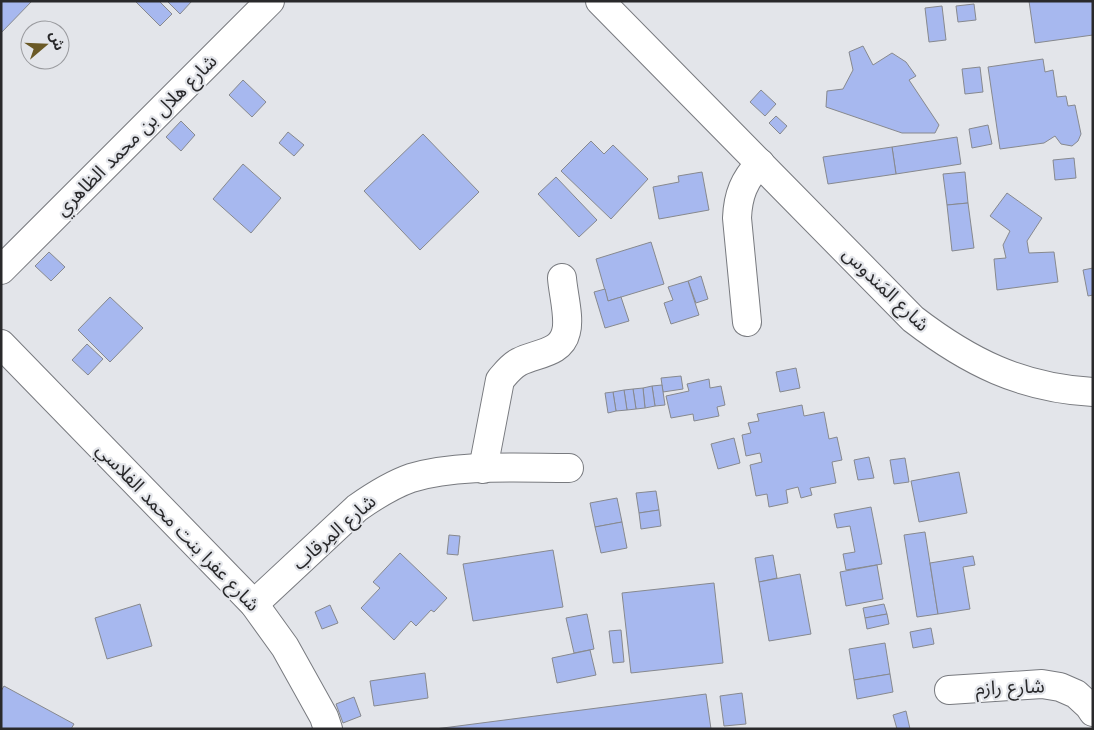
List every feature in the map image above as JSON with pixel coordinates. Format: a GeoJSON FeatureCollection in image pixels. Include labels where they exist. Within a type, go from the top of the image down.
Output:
{"type":"FeatureCollection","features":[{"type":"Feature","properties":{"kind":"street","name":"شارع هلال بن محمد الظاهري"},"geometry":{"type":"LineString","coordinates":[[1,270],[270,1]]}},
{"type":"Feature","properties":{"kind":"street","name":"شارع المَندوس"},"geometry":{"type":"LineString","coordinates":[[600,1],[913,319],[941,341],[972,360],[1005,374],[1040,385],[1093,392]]}},
{"type":"Feature","properties":{"kind":"street"},"geometry":{"type":"LineString","coordinates":[[747,322],[737,218],[740,194],[745,182],[760,163]]}},
{"type":"Feature","properties":{"kind":"street"},"geometry":{"type":"LineString","coordinates":[[483,469],[500,380],[517,363],[528,357],[549,352],[556,347],[566,333],[567,324],[562,278]]}},
{"type":"Feature","properties":{"kind":"street","name":"شارع عفرا بنت محمد الفلاسي"},"geometry":{"type":"LineString","coordinates":[[1,344],[254,604],[285,647],[324,717],[328,729]]}},
{"type":"Feature","properties":{"kind":"street","name":"شارع المِرقاب"},"geometry":{"type":"LineString","coordinates":[[254,604],[350,515],[373,496],[391,486],[429,474],[483,469],[569,468]]}},
{"type":"Feature","properties":{"kind":"street","name":"شارع رازم"},"geometry":{"type":"LineString","coordinates":[[949,690],[1042,684],[1060,687],[1076,694],[1093,712]]}},
{"type":"Feature","properties":{"kind":"building"},"geometry":{"type":"Polygon","coordinates":[[[1,1],[32,1],[1,33],[1,1]]]}},
{"type":"Feature","properties":{"kind":"building"},"geometry":{"type":"Polygon","coordinates":[[[135,1],[159,1],[172,14],[160,26],[135,1]]]}},
{"type":"Feature","properties":{"kind":"building"},"geometry":{"type":"Polygon","coordinates":[[[167,1],[192,1],[180,14],[167,1]]]}},
{"type":"Feature","properties":{"kind":"building"},"geometry":{"type":"Polygon","coordinates":[[[1029,1],[1093,1],[1093,35],[1035,43],[1029,1]]]}},
{"type":"Feature","properties":{"kind":"building"},"geometry":{"type":"Polygon","coordinates":[[[974,4],[976,20],[958,22],[956,6],[974,4]]]}},
{"type":"Feature","properties":{"kind":"building"},"geometry":{"type":"Polygon","coordinates":[[[942,6],[946,40],[929,42],[925,8],[942,6]]]}},
{"type":"Feature","properties":{"kind":"building"},"geometry":{"type":"Polygon","coordinates":[[[863,46],[873,65],[892,53],[906,62],[916,76],[909,80],[939,125],[935,133],[902,133],[826,107],[827,91],[843,89],[853,70],[849,52],[863,46]]]}},
{"type":"Feature","properties":{"kind":"building"},"geometry":{"type":"Polygon","coordinates":[[[1043,59],[1045,72],[1053,70],[1057,97],[1066,96],[1068,106],[1075,105],[1081,134],[1078,141],[1072,146],[1061,144],[1055,136],[1044,143],[1000,149],[988,67],[1043,59]]]}},
{"type":"Feature","properties":{"kind":"building"},"geometry":{"type":"Polygon","coordinates":[[[980,67],[983,92],[965,94],[962,69],[980,67]]]}},
{"type":"Feature","properties":{"kind":"building"},"geometry":{"type":"Polygon","coordinates":[[[243,80],[266,102],[252,117],[229,95],[243,80]]]}},
{"type":"Feature","properties":{"kind":"building"},"geometry":{"type":"Polygon","coordinates":[[[761,90],[776,104],[765,116],[750,102],[761,90]]]}},
{"type":"Feature","properties":{"kind":"building"},"geometry":{"type":"Polygon","coordinates":[[[776,116],[787,126],[780,134],[769,123],[776,116]]]}},
{"type":"Feature","properties":{"kind":"building"},"geometry":{"type":"Polygon","coordinates":[[[181,121],[195,135],[181,151],[166,137],[181,121]]]}},
{"type":"Feature","properties":{"kind":"building"},"geometry":{"type":"Polygon","coordinates":[[[988,125],[992,144],[972,148],[969,129],[988,125]]]}},
{"type":"Feature","properties":{"kind":"building"},"geometry":{"type":"Polygon","coordinates":[[[288,132],[304,145],[294,156],[279,143],[288,132]]]}},
{"type":"Feature","properties":{"kind":"building"},"geometry":{"type":"Polygon","coordinates":[[[423,134],[479,192],[420,250],[364,191],[423,134]]]}},
{"type":"Feature","properties":{"kind":"building"},"geometry":{"type":"Polygon","coordinates":[[[957,137],[961,164],[896,174],[892,147],[957,137]]]}},
{"type":"Feature","properties":{"kind":"building"},"geometry":{"type":"Polygon","coordinates":[[[591,141],[604,154],[613,145],[648,179],[611,219],[561,171],[591,141]]]}},
{"type":"Feature","properties":{"kind":"building"},"geometry":{"type":"Polygon","coordinates":[[[892,147],[896,174],[828,184],[823,157],[892,147]]]}},
{"type":"Feature","properties":{"kind":"building"},"geometry":{"type":"Polygon","coordinates":[[[1074,158],[1076,178],[1055,180],[1053,160],[1074,158]]]}},
{"type":"Feature","properties":{"kind":"building"},"geometry":{"type":"Polygon","coordinates":[[[243,164],[281,198],[251,233],[213,199],[243,164]]]}},
{"type":"Feature","properties":{"kind":"building"},"geometry":{"type":"Polygon","coordinates":[[[702,172],[709,210],[659,219],[653,187],[679,182],[678,176],[702,172]]]}},
{"type":"Feature","properties":{"kind":"building"},"geometry":{"type":"Polygon","coordinates":[[[965,172],[968,203],[947,205],[943,174],[965,172]]]}},
{"type":"Feature","properties":{"kind":"building"},"geometry":{"type":"Polygon","coordinates":[[[556,177],[597,220],[579,237],[538,194],[556,177]]]}},
{"type":"Feature","properties":{"kind":"building"},"geometry":{"type":"Polygon","coordinates":[[[1007,193],[1042,218],[1027,241],[1029,253],[1054,252],[1058,282],[997,290],[994,259],[1006,258],[1003,245],[1010,231],[990,216],[1007,193]]]}},
{"type":"Feature","properties":{"kind":"building"},"geometry":{"type":"Polygon","coordinates":[[[968,203],[974,248],[952,251],[947,205],[968,203]]]}},
{"type":"Feature","properties":{"kind":"building"},"geometry":{"type":"Polygon","coordinates":[[[651,242],[664,284],[608,301],[596,259],[651,242]]]}},
{"type":"Feature","properties":{"kind":"building"},"geometry":{"type":"Polygon","coordinates":[[[49,252],[65,267],[51,281],[35,266],[49,252]]]}},
{"type":"Feature","properties":{"kind":"building"},"geometry":{"type":"Polygon","coordinates":[[[1093,268],[1093,295],[1088,296],[1083,270],[1093,268]]]}},
{"type":"Feature","properties":{"kind":"building"},"geometry":{"type":"Polygon","coordinates":[[[701,276],[708,299],[696,303],[688,281],[701,276]]]}},
{"type":"Feature","properties":{"kind":"building"},"geometry":{"type":"Polygon","coordinates":[[[688,281],[699,315],[671,324],[664,303],[673,300],[668,287],[688,281]]]}},
{"type":"Feature","properties":{"kind":"building"},"geometry":{"type":"Polygon","coordinates":[[[605,289],[608,301],[621,297],[629,321],[605,328],[594,292],[605,289]]]}},
{"type":"Feature","properties":{"kind":"building"},"geometry":{"type":"Polygon","coordinates":[[[110,297],[143,328],[110,362],[78,330],[110,297]]]}},
{"type":"Feature","properties":{"kind":"building"},"geometry":{"type":"Polygon","coordinates":[[[87,344],[103,359],[88,375],[72,360],[87,344]]]}},
{"type":"Feature","properties":{"kind":"building"},"geometry":{"type":"Polygon","coordinates":[[[796,368],[800,388],[780,392],[776,372],[796,368]]]}},
{"type":"Feature","properties":{"kind":"building"},"geometry":{"type":"Polygon","coordinates":[[[681,376],[683,389],[663,392],[661,378],[681,376]]]}},
{"type":"Feature","properties":{"kind":"building"},"geometry":{"type":"Polygon","coordinates":[[[709,379],[710,388],[721,386],[725,405],[717,407],[719,416],[694,421],[693,414],[671,418],[666,396],[689,391],[687,384],[709,379]]]}},
{"type":"Feature","properties":{"kind":"building"},"geometry":{"type":"Polygon","coordinates":[[[662,385],[665,405],[655,406],[652,386],[662,385]]]}},
{"type":"Feature","properties":{"kind":"building"},"geometry":{"type":"Polygon","coordinates":[[[652,386],[655,406],[645,408],[643,388],[652,386]]]}},
{"type":"Feature","properties":{"kind":"building"},"geometry":{"type":"Polygon","coordinates":[[[643,388],[645,408],[636,409],[633,389],[643,388]]]}},
{"type":"Feature","properties":{"kind":"building"},"geometry":{"type":"Polygon","coordinates":[[[633,389],[636,409],[627,410],[624,390],[633,389]]]}},
{"type":"Feature","properties":{"kind":"building"},"geometry":{"type":"Polygon","coordinates":[[[624,390],[627,410],[616,411],[613,392],[624,390]]]}},
{"type":"Feature","properties":{"kind":"building"},"geometry":{"type":"Polygon","coordinates":[[[613,392],[616,411],[608,413],[605,393],[613,392]]]}},
{"type":"Feature","properties":{"kind":"building"},"geometry":{"type":"Polygon","coordinates":[[[802,405],[804,416],[824,412],[829,439],[837,437],[842,460],[832,462],[836,483],[810,488],[812,495],[801,498],[798,487],[786,490],[788,503],[769,507],[767,494],[756,496],[750,465],[762,462],[760,453],[746,456],[742,435],[751,433],[748,423],[759,421],[757,414],[802,405]]]}},
{"type":"Feature","properties":{"kind":"building"},"geometry":{"type":"Polygon","coordinates":[[[734,438],[740,463],[718,469],[711,444],[734,438]]]}},
{"type":"Feature","properties":{"kind":"building"},"geometry":{"type":"Polygon","coordinates":[[[869,457],[874,478],[858,480],[854,460],[869,457]]]}},
{"type":"Feature","properties":{"kind":"building"},"geometry":{"type":"Polygon","coordinates":[[[905,458],[909,482],[894,484],[890,460],[905,458]]]}},
{"type":"Feature","properties":{"kind":"building"},"geometry":{"type":"Polygon","coordinates":[[[959,472],[967,513],[919,522],[911,481],[959,472]]]}},
{"type":"Feature","properties":{"kind":"building"},"geometry":{"type":"Polygon","coordinates":[[[656,491],[659,510],[639,513],[636,493],[656,491]]]}},
{"type":"Feature","properties":{"kind":"building"},"geometry":{"type":"Polygon","coordinates":[[[617,498],[622,522],[595,527],[590,503],[617,498]]]}},
{"type":"Feature","properties":{"kind":"building"},"geometry":{"type":"Polygon","coordinates":[[[871,507],[882,564],[846,570],[843,554],[855,552],[850,526],[837,528],[834,514],[871,507]]]}},
{"type":"Feature","properties":{"kind":"building"},"geometry":{"type":"Polygon","coordinates":[[[659,510],[661,526],[641,529],[639,513],[659,510]]]}},
{"type":"Feature","properties":{"kind":"building"},"geometry":{"type":"Polygon","coordinates":[[[622,522],[627,548],[601,553],[595,527],[622,522]]]}},
{"type":"Feature","properties":{"kind":"building"},"geometry":{"type":"Polygon","coordinates":[[[925,532],[938,614],[917,617],[904,535],[925,532]]]}},
{"type":"Feature","properties":{"kind":"building"},"geometry":{"type":"Polygon","coordinates":[[[449,535],[460,536],[458,555],[447,554],[449,535]]]}},
{"type":"Feature","properties":{"kind":"building"},"geometry":{"type":"Polygon","coordinates":[[[553,550],[563,607],[473,621],[463,564],[553,550]]]}},
{"type":"Feature","properties":{"kind":"building"},"geometry":{"type":"Polygon","coordinates":[[[400,553],[447,598],[434,612],[431,610],[416,626],[411,621],[394,640],[361,608],[380,588],[373,582],[400,553]]]}},
{"type":"Feature","properties":{"kind":"building"},"geometry":{"type":"Polygon","coordinates":[[[773,555],[777,578],[759,582],[755,558],[773,555]]]}},
{"type":"Feature","properties":{"kind":"building"},"geometry":{"type":"Polygon","coordinates":[[[973,556],[975,565],[963,567],[970,609],[938,614],[930,563],[973,556]]]}},
{"type":"Feature","properties":{"kind":"building"},"geometry":{"type":"Polygon","coordinates":[[[877,565],[883,599],[846,606],[840,572],[877,565]]]}},
{"type":"Feature","properties":{"kind":"building"},"geometry":{"type":"Polygon","coordinates":[[[800,574],[811,634],[769,641],[759,582],[800,574]]]}},
{"type":"Feature","properties":{"kind":"building"},"geometry":{"type":"Polygon","coordinates":[[[714,583],[723,663],[631,673],[622,593],[714,583]]]}},
{"type":"Feature","properties":{"kind":"building"},"geometry":{"type":"Polygon","coordinates":[[[140,604],[152,646],[107,659],[95,618],[140,604]]]}},
{"type":"Feature","properties":{"kind":"building"},"geometry":{"type":"Polygon","coordinates":[[[884,604],[887,614],[865,618],[863,608],[884,604]]]}},
{"type":"Feature","properties":{"kind":"building"},"geometry":{"type":"Polygon","coordinates":[[[330,605],[338,623],[322,629],[315,612],[330,605]]]}},
{"type":"Feature","properties":{"kind":"building"},"geometry":{"type":"Polygon","coordinates":[[[587,614],[594,649],[574,653],[566,618],[587,614]]]}},
{"type":"Feature","properties":{"kind":"building"},"geometry":{"type":"Polygon","coordinates":[[[887,614],[889,624],[867,629],[865,618],[887,614]]]}},
{"type":"Feature","properties":{"kind":"building"},"geometry":{"type":"Polygon","coordinates":[[[931,628],[934,644],[913,648],[910,632],[931,628]]]}},
{"type":"Feature","properties":{"kind":"building"},"geometry":{"type":"Polygon","coordinates":[[[621,630],[624,662],[613,663],[609,631],[621,630]]]}},
{"type":"Feature","properties":{"kind":"building"},"geometry":{"type":"Polygon","coordinates":[[[885,643],[890,674],[854,680],[849,649],[885,643]]]}},
{"type":"Feature","properties":{"kind":"building"},"geometry":{"type":"Polygon","coordinates":[[[590,650],[596,675],[557,683],[552,658],[590,650]]]}},
{"type":"Feature","properties":{"kind":"building"},"geometry":{"type":"Polygon","coordinates":[[[425,673],[428,698],[374,706],[370,681],[425,673]]]}},
{"type":"Feature","properties":{"kind":"building"},"geometry":{"type":"Polygon","coordinates":[[[890,674],[893,692],[857,699],[854,680],[890,674]]]}},
{"type":"Feature","properties":{"kind":"building"},"geometry":{"type":"Polygon","coordinates":[[[4,686],[74,724],[71,729],[1,729],[1,691],[4,686]]]}},
{"type":"Feature","properties":{"kind":"building"},"geometry":{"type":"Polygon","coordinates":[[[742,693],[746,724],[724,726],[720,696],[742,693]]]}},
{"type":"Feature","properties":{"kind":"building"},"geometry":{"type":"Polygon","coordinates":[[[706,694],[711,729],[435,729],[706,694]]]}},
{"type":"Feature","properties":{"kind":"building"},"geometry":{"type":"Polygon","coordinates":[[[354,697],[361,716],[343,723],[336,704],[354,697]]]}},
{"type":"Feature","properties":{"kind":"building"},"geometry":{"type":"Polygon","coordinates":[[[906,711],[910,729],[897,729],[893,715],[906,711]]]}}]}
